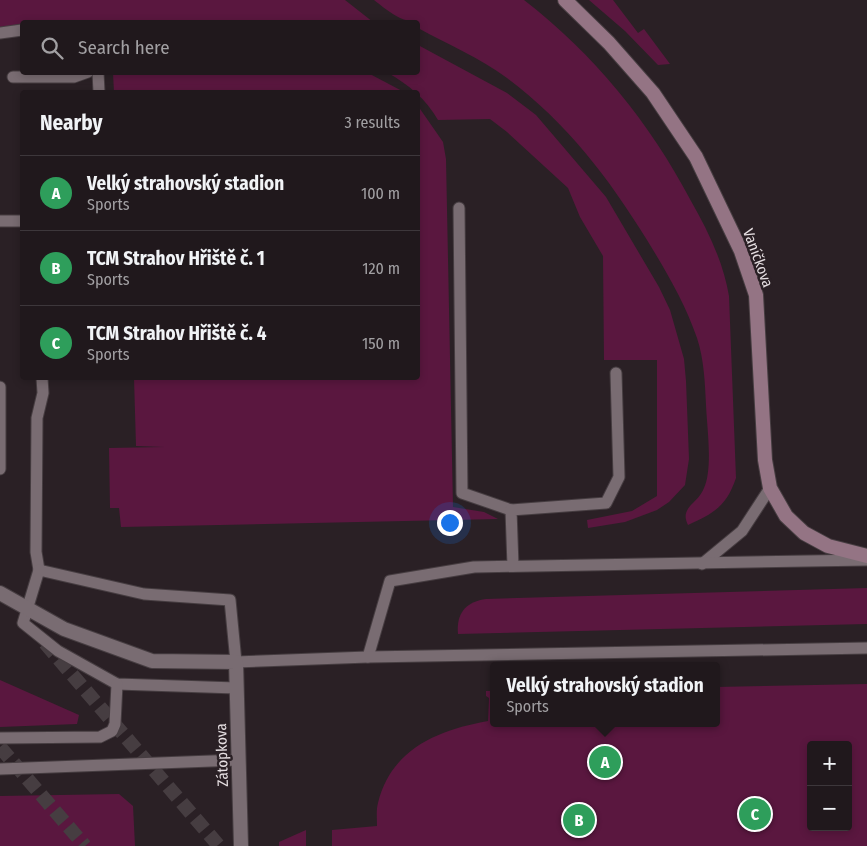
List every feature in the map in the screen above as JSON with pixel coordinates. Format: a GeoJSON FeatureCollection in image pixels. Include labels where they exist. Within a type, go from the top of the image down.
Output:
{"type":"FeatureCollection","features":[{"type":"Feature","properties":{"kind":"main road","name":"Vaníčkova"},"geometry":{"type":"LineString","coordinates":[[565,0],[609,42],[652,93],[696,157],[742,251],[756,295],[764,460],[770,488],[786,516],[804,533],[828,546],[867,556]]}},
{"type":"Feature","properties":{"kind":"street"},"geometry":{"type":"LineString","coordinates":[[0,593],[64,629],[152,661],[236,662]]}},
{"type":"Feature","properties":{"kind":"street","name":"Zátopkova"},"geometry":{"type":"LineString","coordinates":[[236,662],[241,846]]}},
{"type":"Feature","properties":{"kind":"lane"},"geometry":{"type":"LineString","coordinates":[[0,33],[20,30]]}},
{"type":"Feature","properties":{"kind":"lane"},"geometry":{"type":"LineString","coordinates":[[13,77],[74,77],[80,75]]}},
{"type":"Feature","properties":{"kind":"lane"},"geometry":{"type":"LineString","coordinates":[[98,75],[99,90]]}},
{"type":"Feature","properties":{"kind":"lane"},"geometry":{"type":"LineString","coordinates":[[459,208],[462,493],[511,510],[606,503],[619,478],[616,373]]}},
{"type":"Feature","properties":{"kind":"lane"},"geometry":{"type":"LineString","coordinates":[[0,221],[20,221]]}},
{"type":"Feature","properties":{"kind":"lane"},"geometry":{"type":"LineString","coordinates":[[42,380],[42,399],[37,418],[36,552],[39,570],[23,623],[58,652],[117,684],[236,688]]}},
{"type":"Feature","properties":{"kind":"lane"},"geometry":{"type":"LineString","coordinates":[[0,387],[0,469]]}},
{"type":"Feature","properties":{"kind":"lane"},"geometry":{"type":"LineString","coordinates":[[702,564],[742,531],[770,488]]}},
{"type":"Feature","properties":{"kind":"lane"},"geometry":{"type":"LineString","coordinates":[[511,510],[513,566]]}},
{"type":"Feature","properties":{"kind":"lane"},"geometry":{"type":"LineString","coordinates":[[368,658],[390,580],[474,567],[867,560]]}},
{"type":"Feature","properties":{"kind":"lane"},"geometry":{"type":"LineString","coordinates":[[39,570],[144,594],[230,600],[236,662],[867,648]]}},
{"type":"Feature","properties":{"kind":"lane"},"geometry":{"type":"LineString","coordinates":[[0,738],[100,737],[112,731],[115,724],[117,684]]}},
{"type":"Feature","properties":{"kind":"lane"},"geometry":{"type":"LineString","coordinates":[[0,769],[238,760]]}},
{"type":"Feature","properties":{"kind":"shaded area"},"geometry":{"type":"Polygon","coordinates":[[[0,0],[345,0],[370,20],[20,20],[20,26],[0,30],[0,0]]]}},
{"type":"Feature","properties":{"kind":"shaded area"},"geometry":{"type":"Polygon","coordinates":[[[374,0],[524,0],[574,43],[597,67],[639,117],[657,144],[675,172],[709,235],[719,258],[729,296],[736,478],[728,496],[712,513],[688,525],[686,514],[704,488],[708,470],[709,448],[705,380],[699,346],[687,312],[675,288],[632,217],[585,152],[549,113],[529,95],[486,64],[420,29],[420,20],[405,20],[374,0]]]}},
{"type":"Feature","properties":{"kind":"shaded area"},"geometry":{"type":"Polygon","coordinates":[[[589,0],[613,0],[638,33],[644,29],[670,64],[658,65],[625,31],[589,0]]]}},
{"type":"Feature","properties":{"kind":"shaded area"},"geometry":{"type":"Polygon","coordinates":[[[420,46],[507,93],[536,115],[606,197],[659,287],[670,310],[684,359],[689,459],[685,485],[669,502],[657,510],[625,522],[588,528],[587,520],[632,511],[657,496],[657,360],[604,360],[603,256],[580,217],[568,188],[507,132],[490,119],[438,120],[420,97],[420,90],[412,90],[391,75],[420,75],[420,46]]]}},
{"type":"Feature","properties":{"kind":"shaded area"},"geometry":{"type":"Polygon","coordinates":[[[113,75],[372,75],[400,90],[114,90],[113,75]]]}},
{"type":"Feature","properties":{"kind":"shaded area"},"geometry":{"type":"Polygon","coordinates":[[[420,109],[443,142],[446,159],[453,507],[484,512],[498,519],[121,527],[119,508],[110,508],[109,448],[164,447],[136,446],[134,380],[420,380],[420,109]]]}},
{"type":"Feature","properties":{"kind":"shaded area"},"geometry":{"type":"Polygon","coordinates":[[[867,588],[867,624],[458,634],[459,620],[464,610],[473,603],[486,599],[867,588]]]}},
{"type":"Feature","properties":{"kind":"shaded area"},"geometry":{"type":"Polygon","coordinates":[[[0,680],[79,715],[77,724],[0,727],[0,680]]]}},
{"type":"Feature","properties":{"kind":"shaded area"},"geometry":{"type":"Polygon","coordinates":[[[867,684],[867,846],[332,846],[332,830],[377,826],[377,806],[384,784],[405,756],[419,745],[435,737],[452,730],[488,721],[489,698],[486,696],[486,691],[490,691],[490,727],[720,727],[720,687],[867,684]]]}},
{"type":"Feature","properties":{"kind":"shaded area"},"geometry":{"type":"Polygon","coordinates":[[[119,794],[133,806],[135,846],[0,846],[0,796],[119,794]]]}},
{"type":"Feature","properties":{"kind":"shaded area"},"geometry":{"type":"Polygon","coordinates":[[[306,830],[306,846],[279,846],[279,842],[306,830]]]}},
{"type":"Feature","properties":{"kind":"tunnel"},"geometry":{"type":"LineString","coordinates":[[45,643],[219,846]]}},
{"type":"Feature","properties":{"kind":"tunnel"},"geometry":{"type":"LineString","coordinates":[[0,747],[85,846]]}},
{"type":"Feature","properties":{"kind":"place","name":"Velký strahovský stadion"},"geometry":{"type":"Point","coordinates":[605,762]}},
{"type":"Feature","properties":{"kind":"place","name":"TCM Strahov Hřiště č. 4"},"geometry":{"type":"Point","coordinates":[755,814]}},
{"type":"Feature","properties":{"kind":"place","name":"TCM Strahov Hřiště č. 1"},"geometry":{"type":"Point","coordinates":[579,820]}}]}
